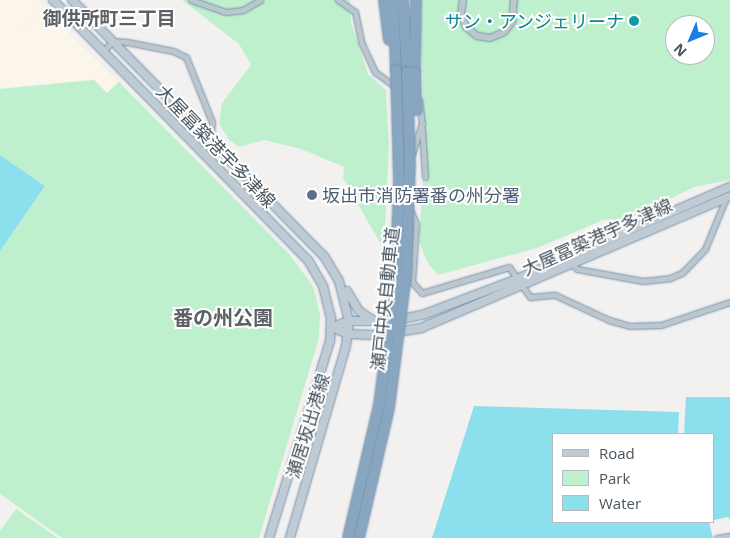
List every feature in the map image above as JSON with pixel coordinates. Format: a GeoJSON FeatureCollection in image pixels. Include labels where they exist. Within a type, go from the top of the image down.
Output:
{"type":"FeatureCollection","features":[{"type":"Feature","properties":{"kind":"highway"},"geometry":{"type":"LineString","coordinates":[[384,0],[394,69]]}},
{"type":"Feature","properties":{"kind":"highway"},"geometry":{"type":"LineString","coordinates":[[393,0],[394,69]]}},
{"type":"Feature","properties":{"kind":"highway"},"geometry":{"type":"LineString","coordinates":[[403,0],[411,72]]}},
{"type":"Feature","properties":{"kind":"highway"},"geometry":{"type":"LineString","coordinates":[[411,72],[416,0]]}},
{"type":"Feature","properties":{"kind":"highway","name":"瀬戸中央自動車道"},"geometry":{"type":"LineString","coordinates":[[348,538],[366,471],[388,340],[396,275],[398,140],[394,69]]}},
{"type":"Feature","properties":{"kind":"highway","name":"瀬戸中央自動車道"},"geometry":{"type":"LineString","coordinates":[[360,538],[389,408],[405,285],[417,138],[411,72]]}},
{"type":"Feature","properties":{"kind":"main road","name":"大屋冨築港宇多津線"},"geometry":{"type":"LineString","coordinates":[[53,0],[314,269],[327,296],[332,328]]}},
{"type":"Feature","properties":{"kind":"main road","name":"大屋冨築港宇多津線"},"geometry":{"type":"LineString","coordinates":[[76,1],[324,256],[339,281],[349,320]]}},
{"type":"Feature","properties":{"kind":"main road"},"geometry":{"type":"LineString","coordinates":[[247,198],[257,188]]}},
{"type":"Feature","properties":{"kind":"main road","name":"大屋冨築港宇多津線"},"geometry":{"type":"LineString","coordinates":[[332,328],[349,320],[381,322],[425,314],[518,279],[727,188]]}},
{"type":"Feature","properties":{"kind":"main road"},"geometry":{"type":"LineString","coordinates":[[727,188],[728,197]]}},
{"type":"Feature","properties":{"kind":"main road","name":"大屋冨築港宇多津線"},"geometry":{"type":"LineString","coordinates":[[332,328],[348,334],[394,334],[421,328],[521,287],[728,197]]}},
{"type":"Feature","properties":{"kind":"main road"},"geometry":{"type":"LineString","coordinates":[[324,256],[359,311],[381,322]]}},
{"type":"Feature","properties":{"kind":"main road","name":"瀬居坂出港線"},"geometry":{"type":"LineString","coordinates":[[290,538],[348,334],[349,320]]}},
{"type":"Feature","properties":{"kind":"main road","name":"瀬居坂出港線"},"geometry":{"type":"LineString","coordinates":[[269,538],[327,356],[332,328]]}},
{"type":"Feature","properties":{"kind":"street"},"geometry":{"type":"LineString","coordinates":[[191,0],[226,12],[243,10],[260,0]]}},
{"type":"Feature","properties":{"kind":"street"},"geometry":{"type":"LineString","coordinates":[[338,0],[355,12],[362,44],[375,72],[418,98],[422,124],[425,177]]}},
{"type":"Feature","properties":{"kind":"street"},"geometry":{"type":"LineString","coordinates":[[463,0],[461,15],[466,28],[477,36],[490,38],[504,32],[512,22],[514,0]]}},
{"type":"Feature","properties":{"kind":"street"},"geometry":{"type":"LineString","coordinates":[[103,51],[113,41],[173,51],[186,57],[212,122],[210,140]]}},
{"type":"Feature","properties":{"kind":"street"},"geometry":{"type":"LineString","coordinates":[[422,124],[404,182],[406,203],[416,224],[411,270],[416,289],[422,293],[510,267],[521,287],[530,297],[555,295],[609,320],[630,326],[661,325],[730,302]]}},
{"type":"Feature","properties":{"kind":"street"},"geometry":{"type":"LineString","coordinates":[[572,264],[576,269],[643,281],[670,278],[682,273],[705,249],[728,197]]}},
{"type":"Feature","properties":{"kind":"street"},"geometry":{"type":"LineString","coordinates":[[645,223],[649,231]]}},
{"type":"Feature","properties":{"kind":"street"},"geometry":{"type":"LineString","coordinates":[[717,538],[730,536]]}},
{"type":"Feature","properties":{"kind":"shaded area"},"geometry":{"type":"Polygon","coordinates":[[[0,0],[38,0],[46,9],[8,40],[46,10],[118,82],[107,92],[94,79],[0,88],[0,0]]]}},
{"type":"Feature","properties":{"kind":"green space"},"geometry":{"type":"Polygon","coordinates":[[[182,0],[350,0],[351,22],[368,74],[386,90],[389,145],[384,250],[343,178],[344,167],[301,149],[264,140],[239,147],[229,140],[219,123],[222,103],[251,65],[239,44],[182,0]]]}},
{"type":"Feature","properties":{"kind":"green space"},"geometry":{"type":"Polygon","coordinates":[[[421,0],[730,0],[730,180],[694,187],[629,219],[603,220],[537,248],[438,275],[427,262],[419,241],[424,165],[421,0]]]}},
{"type":"Feature","properties":{"kind":"green space"},"geometry":{"type":"Polygon","coordinates":[[[94,80],[107,93],[119,82],[289,254],[313,286],[320,314],[319,338],[259,538],[62,538],[0,494],[0,251],[45,186],[0,155],[0,89],[94,80]]]}},
{"type":"Feature","properties":{"kind":"green space"},"geometry":{"type":"Polygon","coordinates":[[[16,509],[58,538],[0,538],[0,531],[16,509]]]}},
{"type":"Feature","properties":{"kind":"water"},"geometry":{"type":"Polygon","coordinates":[[[0,155],[45,186],[0,251],[0,155]]]}},
{"type":"Feature","properties":{"kind":"water"},"geometry":{"type":"Polygon","coordinates":[[[686,397],[730,397],[730,520],[728,517],[715,520],[715,433],[684,433],[686,397]]]}},
{"type":"Feature","properties":{"kind":"water"},"geometry":{"type":"Polygon","coordinates":[[[474,406],[679,412],[678,433],[552,433],[552,523],[709,523],[713,538],[432,538],[474,406]]]}},
{"type":"Feature","properties":{"kind":"place","name":"サン・アンジェリーナ"},"geometry":{"type":"Point","coordinates":[634,21]}},
{"type":"Feature","properties":{"kind":"place","name":"坂出市消防署番の州分署"},"geometry":{"type":"Point","coordinates":[312,195]}},
{"type":"Feature","properties":{"kind":"district","name":"御供所町三丁目"},"geometry":{"type":"Point","coordinates":[109,19]}},
{"type":"Feature","properties":{"kind":"district","name":"番の州公園"},"geometry":{"type":"Point","coordinates":[223,317]}}]}
